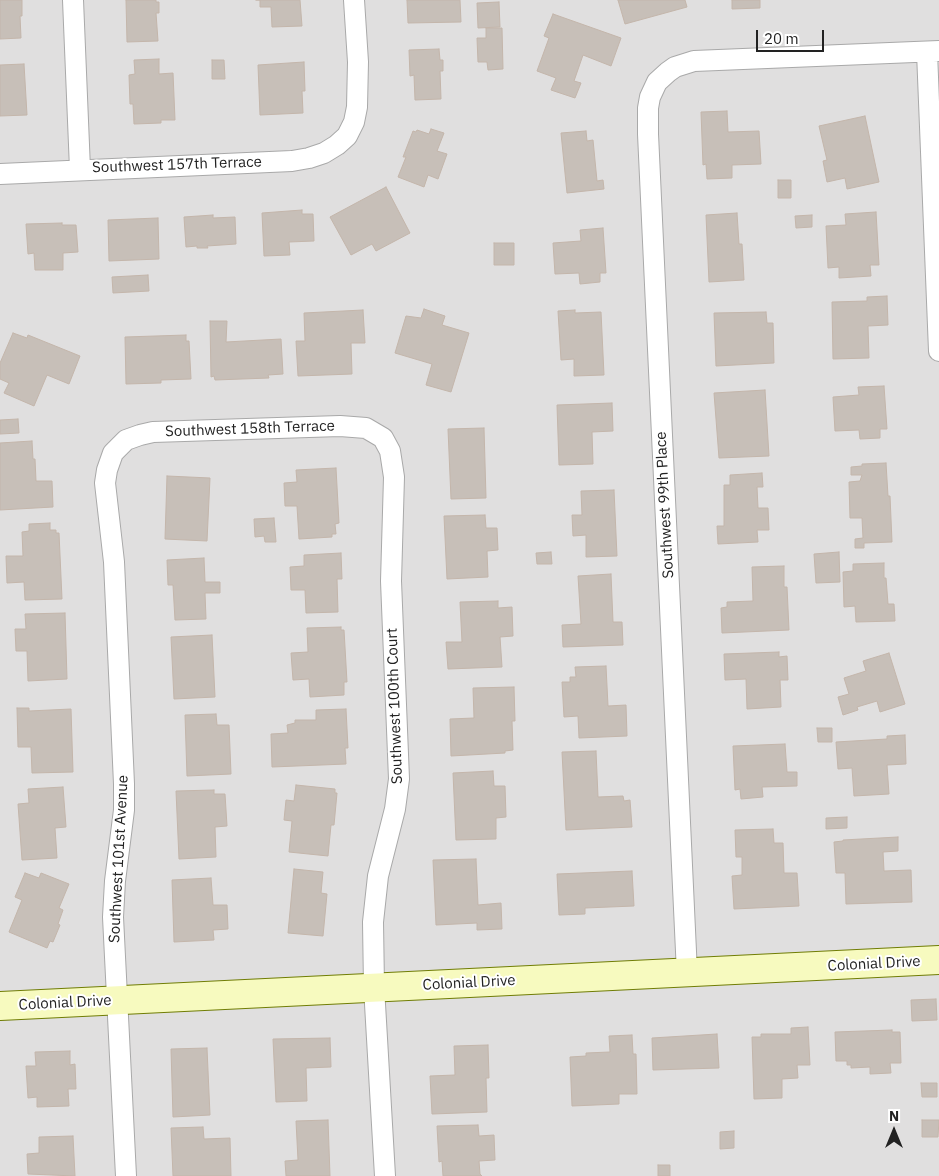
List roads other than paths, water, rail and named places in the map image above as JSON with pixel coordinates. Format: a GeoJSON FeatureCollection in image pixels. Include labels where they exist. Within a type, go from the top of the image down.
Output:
{"type":"FeatureCollection","features":[{"type":"Feature","properties":{"kind":"street"},"geometry":{"type":"LineString","coordinates":[[73,0],[80,169]]}},
{"type":"Feature","properties":{"kind":"street","name":"Southwest 157th Terrace"},"geometry":{"type":"LineString","coordinates":[[0,174],[292,161],[324,153],[347,136],[354,122],[357,107],[354,0]]}},
{"type":"Feature","properties":{"kind":"street"},"geometry":{"type":"LineString","coordinates":[[933,51],[939,351]]}},
{"type":"Feature","properties":{"kind":"street","name":"Southwest 99th Place"},"geometry":{"type":"LineString","coordinates":[[687,973],[648,118],[650,97],[657,82],[675,67],[694,62],[933,51]]}},
{"type":"Feature","properties":{"kind":"street","name":"Southwest 158th Terrace"},"geometry":{"type":"LineString","coordinates":[[113,453],[126,440],[140,434],[168,431],[354,426],[372,430],[383,438],[386,444]]}},
{"type":"Feature","properties":{"kind":"street","name":"Southwest 100th Court"},"geometry":{"type":"LineString","coordinates":[[385,1176],[374,987],[375,897],[383,852],[395,809],[399,779],[391,581],[394,477],[392,460],[386,444]]}},
{"type":"Feature","properties":{"kind":"street","name":"Southwest 101st Avenue"},"geometry":{"type":"LineString","coordinates":[[113,453],[104,483],[114,562],[124,784],[124,810],[113,908],[126,1176]]}},
{"type":"Feature","properties":{"kind":"street","name":"Colonial Drive"},"geometry":{"type":"LineString","coordinates":[[0,1006],[939,960]]}}]}
